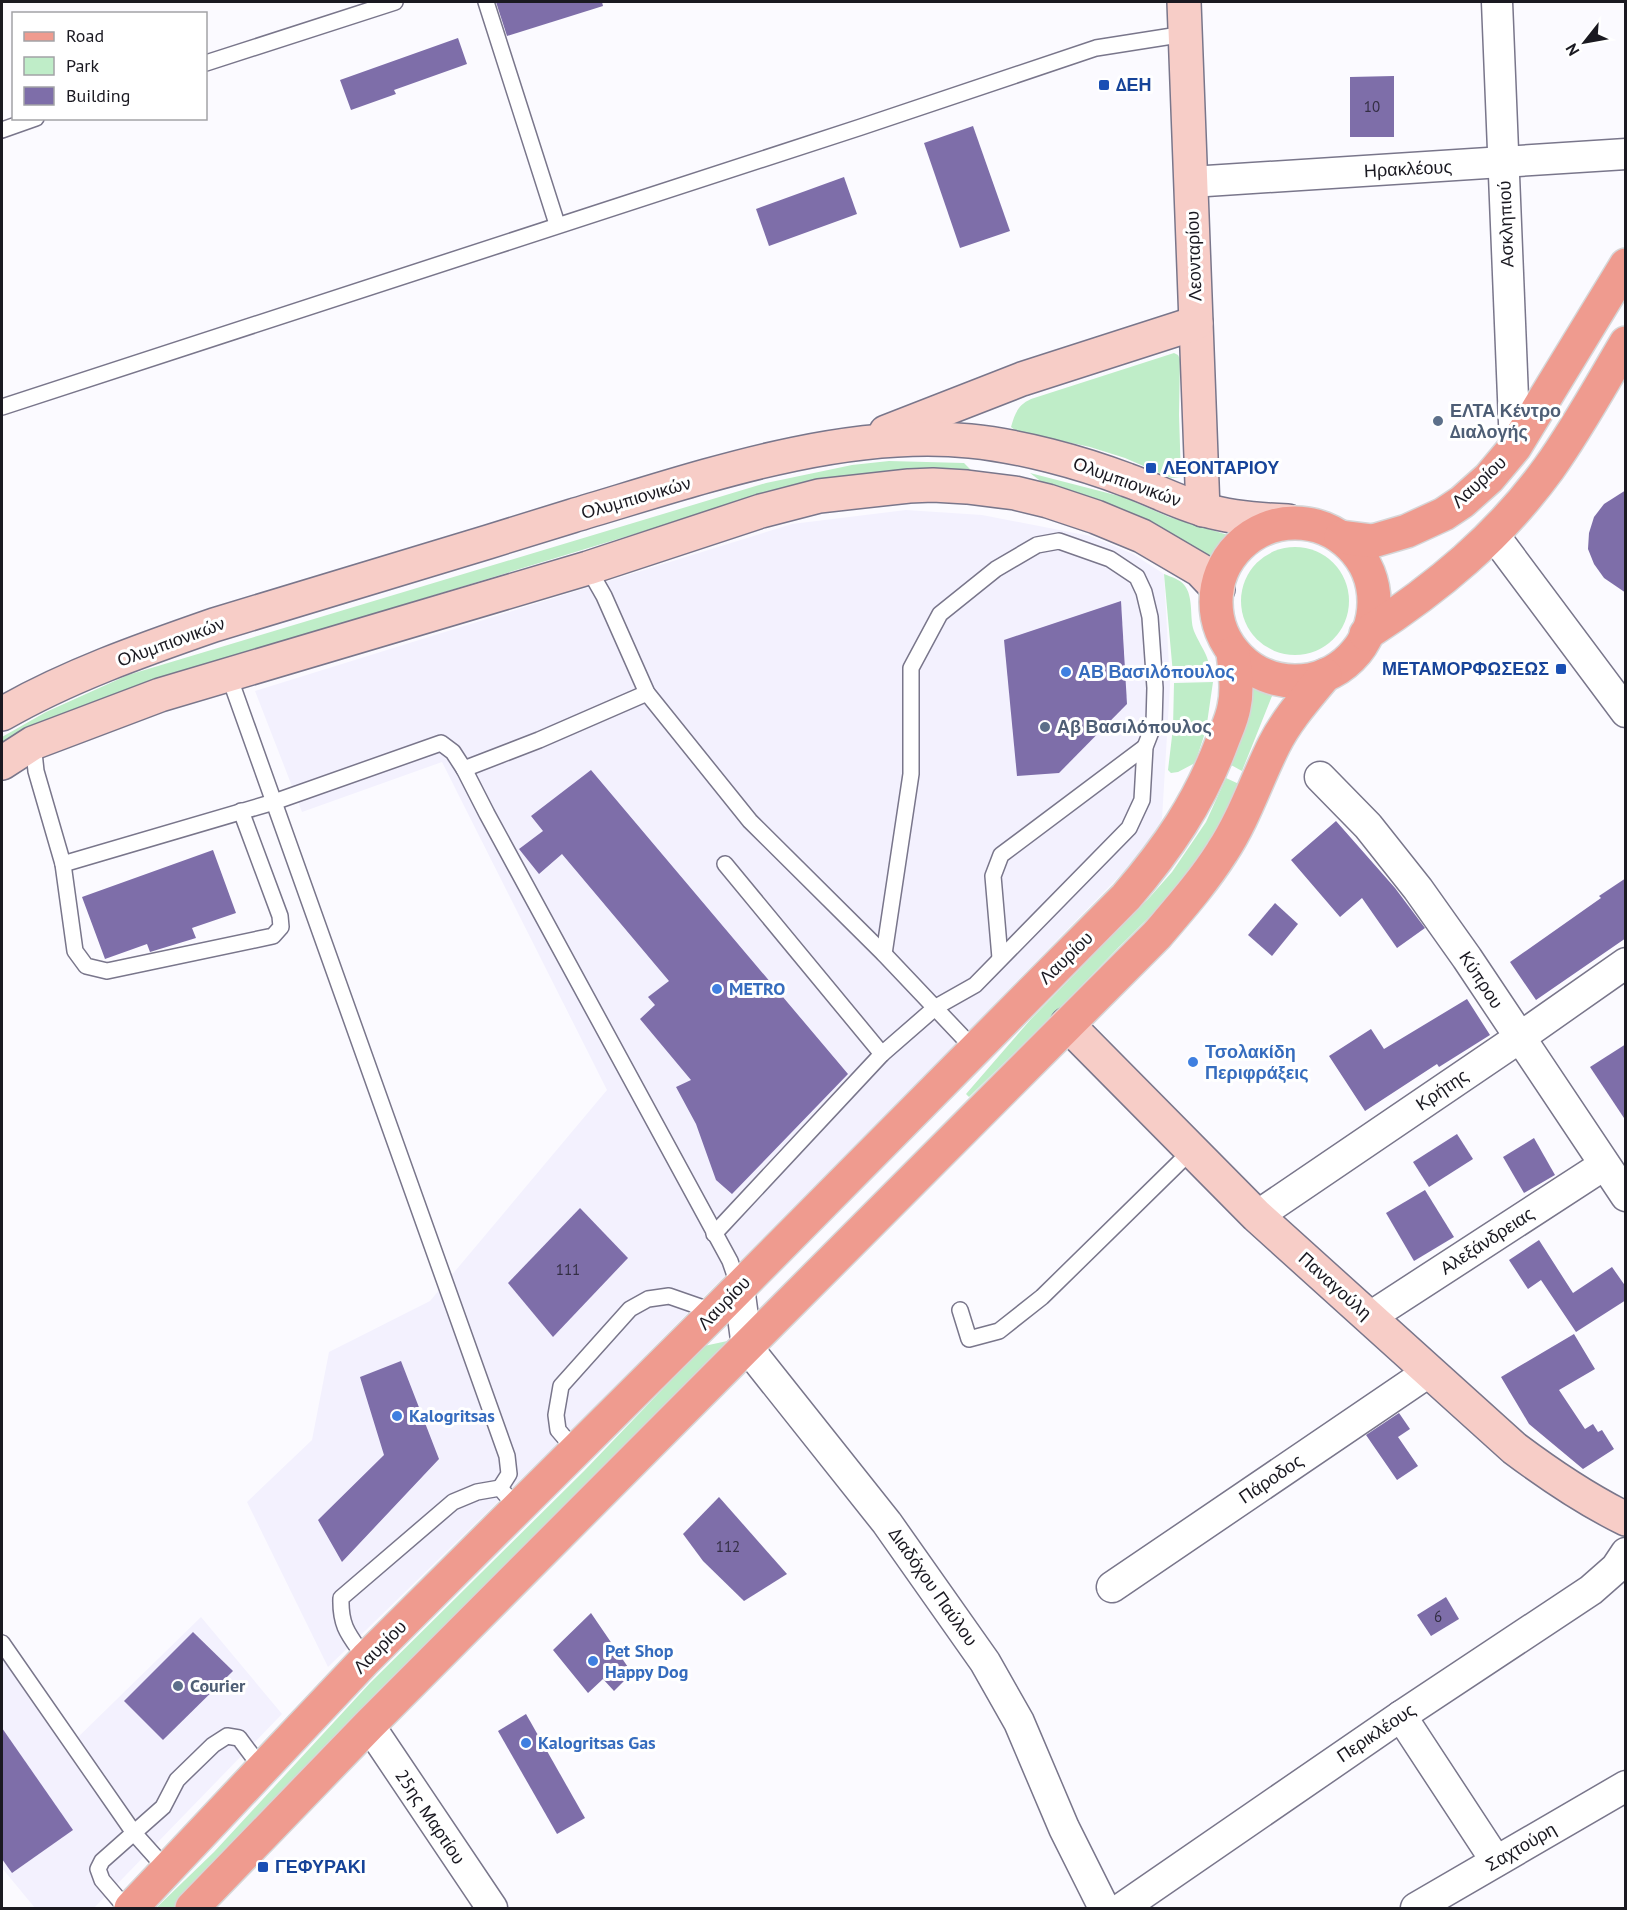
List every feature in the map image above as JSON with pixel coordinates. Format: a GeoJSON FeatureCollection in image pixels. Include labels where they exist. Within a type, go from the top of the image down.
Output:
{"type":"FeatureCollection","features":[{"type":"Feature","properties":{"kind":"main road","name":"Λεονταρίου"},"geometry":{"type":"LineString","coordinates":[[1184,2],[1203,510]]}},
{"type":"Feature","properties":{"kind":"main road","name":"Λαυρίου"},"geometry":{"type":"LineString","coordinates":[[1341,537],[1373,541],[1407,531],[1444,514],[1462,502],[1489,477],[1515,447],[1626,266]]}},
{"type":"Feature","properties":{"kind":"main road"},"geometry":{"type":"LineString","coordinates":[[862,441],[1022,379],[1196,323]]}},
{"type":"Feature","properties":{"kind":"main road","name":"Λαυρίου"},"geometry":{"type":"LineString","coordinates":[[1366,634],[1438,585],[1471,557],[1493,534],[1549,468],[1626,343]]}},
{"type":"Feature","properties":{"kind":"main road"},"geometry":{"type":"LineString","coordinates":[[1015,493],[1000,461],[995,416],[998,405],[1007,391],[1022,379]]}},
{"type":"Feature","properties":{"kind":"main road","name":"Ολυμπιονικών"},"geometry":{"type":"LineString","coordinates":[[2,714],[137,652],[214,625],[666,488],[772,459],[862,441],[930,439],[997,445],[1068,461],[1124,478],[1203,510],[1243,519],[1288,521]]}},
{"type":"Feature","properties":{"kind":"main road"},"geometry":{"type":"LineString","coordinates":[[2,763],[33,743],[160,694],[229,676],[588,568],[761,510],[819,496],[933,485],[1015,493],[1073,508],[1142,536],[1200,570],[1218,589]]}},
{"type":"Feature","properties":{"kind":"main road","name":"Λαυρίου"},"geometry":{"type":"LineString","coordinates":[[1288,521],[1308,522],[1341,537],[1366,567],[1374,591],[1372,616],[1366,634],[1350,659],[1325,675],[1307,682],[1293,684],[1274,681],[1246,666],[1233,652],[1221,629],[1217,615],[1218,589],[1227,563],[1244,542],[1267,529],[1288,521]]}},
{"type":"Feature","properties":{"kind":"main road","name":"Λαυρίου"},"geometry":{"type":"LineString","coordinates":[[131,1908],[366,1659],[509,1498],[576,1451],[1126,897],[1185,821],[1201,794],[1234,707],[1236,687],[1233,652]]}},
{"type":"Feature","properties":{"kind":"main road","name":"Λαυρίου"},"geometry":{"type":"LineString","coordinates":[[192,1908],[369,1725],[1157,935],[1191,896],[1223,852],[1274,745],[1287,723],[1325,675]]}},
{"type":"Feature","properties":{"kind":"main road","name":"Παναγούλη"},"geometry":{"type":"LineString","coordinates":[[1067,1024],[1257,1216],[1514,1448],[1549,1475],[1589,1500],[1626,1519]]}},
{"type":"Feature","properties":{"kind":"street","name":"Ασκληπιού"},"geometry":{"type":"LineString","coordinates":[[1497,2],[1515,447]]}},
{"type":"Feature","properties":{"kind":"street","name":"Ηρακλέους"},"geometry":{"type":"LineString","coordinates":[[1191,182],[1626,154]]}},
{"type":"Feature","properties":{"kind":"street"},"geometry":{"type":"LineString","coordinates":[[1493,534],[1626,712]]}},
{"type":"Feature","properties":{"kind":"street","name":"Κύπρου"},"geometry":{"type":"LineString","coordinates":[[1320,777],[1368,826],[1396,860],[1467,958],[1626,1196]]}},
{"type":"Feature","properties":{"kind":"street","name":"Κρήτης"},"geometry":{"type":"LineString","coordinates":[[1257,1216],[1626,963]]}},
{"type":"Feature","properties":{"kind":"street","name":"Αλεξάνδρειας"},"geometry":{"type":"LineString","coordinates":[[1370,1317],[1604,1165]]}},
{"type":"Feature","properties":{"kind":"street"},"geometry":{"type":"LineString","coordinates":[[739,1287],[747,1347]]}},
{"type":"Feature","properties":{"kind":"street","name":"Διαδόχου Παύλου"},"geometry":{"type":"LineString","coordinates":[[747,1347],[888,1522],[985,1662],[1019,1722],[1064,1828],[1107,1908]]}},
{"type":"Feature","properties":{"kind":"street","name":"Πάροδος"},"geometry":{"type":"LineString","coordinates":[[1112,1587],[1430,1371]]}},
{"type":"Feature","properties":{"kind":"street","name":"Περικλέους"},"geometry":{"type":"LineString","coordinates":[[1107,1908],[1591,1590],[1616,1568],[1626,1553]]}},
{"type":"Feature","properties":{"kind":"street"},"geometry":{"type":"LineString","coordinates":[[1401,1716],[1496,1861]]}},
{"type":"Feature","properties":{"kind":"street","name":"25ης Μαρτίου"},"geometry":{"type":"LineString","coordinates":[[369,1725],[492,1908]]}},
{"type":"Feature","properties":{"kind":"street","name":"Σαχτούρη"},"geometry":{"type":"LineString","coordinates":[[1416,1908],[1626,1786]]}},
{"type":"Feature","properties":{"kind":"lane"},"geometry":{"type":"LineString","coordinates":[[207,63],[396,2]]}},
{"type":"Feature","properties":{"kind":"lane"},"geometry":{"type":"LineString","coordinates":[[486,2],[557,225]]}},
{"type":"Feature","properties":{"kind":"lane"},"geometry":{"type":"LineString","coordinates":[[2,407],[861,127],[1095,48],[1185,34]]}},
{"type":"Feature","properties":{"kind":"lane"},"geometry":{"type":"LineString","coordinates":[[2,130],[30,120]]}},
{"type":"Feature","properties":{"kind":"lane"},"geometry":{"type":"LineString","coordinates":[[714,1234],[882,1054],[936,1007],[975,984],[1130,828],[1142,800],[1145,747],[1154,724],[1155,688],[1150,617],[1144,592],[1137,577],[1110,559],[1059,541],[1036,545],[996,569],[940,614],[911,668],[911,774],[884,954]]}},
{"type":"Feature","properties":{"kind":"lane"},"geometry":{"type":"LineString","coordinates":[[588,568],[604,596],[647,693],[750,821],[884,954],[975,1050]]}},
{"type":"Feature","properties":{"kind":"lane"},"geometry":{"type":"LineString","coordinates":[[229,676],[507,1456],[509,1498],[477,1492],[453,1502],[341,1598],[340,1616],[346,1631],[366,1659]]}},
{"type":"Feature","properties":{"kind":"lane"},"geometry":{"type":"LineString","coordinates":[[464,769],[539,741],[647,693]]}},
{"type":"Feature","properties":{"kind":"lane"},"geometry":{"type":"LineString","coordinates":[[33,743],[36,771],[63,864],[75,951],[86,966],[107,971],[273,936],[281,927],[280,916],[241,811]]}},
{"type":"Feature","properties":{"kind":"lane"},"geometry":{"type":"LineString","coordinates":[[63,864],[273,802],[441,743],[453,752],[464,769],[730,1261],[739,1287]]}},
{"type":"Feature","properties":{"kind":"lane"},"geometry":{"type":"LineString","coordinates":[[1000,958],[993,876],[1001,855],[1145,747]]}},
{"type":"Feature","properties":{"kind":"lane"},"geometry":{"type":"LineString","coordinates":[[725,864],[882,1054]]}},
{"type":"Feature","properties":{"kind":"lane"},"geometry":{"type":"LineString","coordinates":[[960,1310],[969,1339],[999,1331],[1042,1297],[1192,1150]]}},
{"type":"Feature","properties":{"kind":"lane"},"geometry":{"type":"LineString","coordinates":[[576,1451],[558,1430],[556,1415],[561,1386],[630,1309],[648,1299],[669,1296],[715,1312]]}},
{"type":"Feature","properties":{"kind":"lane"},"geometry":{"type":"LineString","coordinates":[[2,1643],[134,1833],[168,1871]]}},
{"type":"Feature","properties":{"kind":"lane"},"geometry":{"type":"LineString","coordinates":[[126,1908],[102,1880],[98,1869],[102,1861],[163,1807],[177,1780],[213,1745],[227,1736],[239,1738],[263,1770]]}},
{"type":"Feature","properties":{"kind":"shaded area"},"geometry":{"type":"Polygon","coordinates":[[[906,510],[982,515],[1090,536],[1133,554],[1164,574],[1170,685],[1162,819],[1143,852],[934,1066],[554,1447],[328,1667],[247,1502],[312,1440],[329,1352],[430,1301],[607,1090],[442,762],[302,812],[255,691],[792,524],[906,510]]]}},
{"type":"Feature","properties":{"kind":"shaded area"},"geometry":{"type":"Polygon","coordinates":[[[201,1617],[282,1714],[94,1908],[35,1908],[2,1868],[2,1639],[73,1742],[201,1617]]]}},
{"type":"Feature","properties":{"kind":"green space"},"geometry":{"type":"Polygon","coordinates":[[[1174,353],[1180,359],[1181,477],[1171,478],[1125,458],[1090,447],[1016,431],[1011,427],[1018,410],[1031,399],[1174,353]]]}},
{"type":"Feature","properties":{"kind":"green space"},"geometry":{"type":"Polygon","coordinates":[[[889,461],[964,463],[974,473],[769,493],[133,687],[90,704],[2,748],[2,737],[46,712],[128,675],[766,483],[852,465],[889,461]]]}},
{"type":"Feature","properties":{"kind":"green space"},"geometry":{"type":"Polygon","coordinates":[[[1030,473],[1123,497],[1169,517],[1228,535],[1211,559],[1167,531],[1120,509],[1047,486],[1030,473]]]}},
{"type":"Feature","properties":{"kind":"green space"},"geometry":{"type":"Polygon","coordinates":[[[1295,547],[1316,551],[1333,563],[1345,580],[1349,601],[1345,622],[1333,639],[1316,651],[1295,655],[1274,651],[1257,639],[1245,622],[1241,601],[1245,580],[1257,563],[1274,551],[1295,547]]]}},
{"type":"Feature","properties":{"kind":"green space"},"geometry":{"type":"Polygon","coordinates":[[[1164,574],[1181,582],[1188,590],[1193,628],[1208,661],[1209,672],[1173,674],[1164,574]]]}},
{"type":"Feature","properties":{"kind":"green space"},"geometry":{"type":"Polygon","coordinates":[[[1213,682],[1206,730],[1195,763],[1171,773],[1168,770],[1173,728],[1174,683],[1213,682]]]}},
{"type":"Feature","properties":{"kind":"green space"},"geometry":{"type":"Polygon","coordinates":[[[1253,689],[1272,696],[1242,771],[1231,765],[1253,689]]]}},
{"type":"Feature","properties":{"kind":"green space"},"geometry":{"type":"Polygon","coordinates":[[[1226,778],[1239,784],[1221,821],[1192,869],[1162,904],[969,1097],[966,1094],[1031,1019],[1172,872],[1206,822],[1226,778]]]}},
{"type":"Feature","properties":{"kind":"green space"},"geometry":{"type":"Polygon","coordinates":[[[732,1340],[378,1691],[223,1861],[173,1908],[156,1908],[214,1852],[370,1683],[584,1471],[704,1346],[732,1340]]]}},
{"type":"Feature","properties":{"kind":"building"},"geometry":{"type":"Polygon","coordinates":[[[496,2],[602,2],[603,6],[507,36],[496,2]]]}},
{"type":"Feature","properties":{"kind":"building"},"geometry":{"type":"Polygon","coordinates":[[[458,38],[467,64],[394,90],[396,94],[351,110],[340,80],[458,38]]]}},
{"type":"Feature","properties":{"kind":"building"},"geometry":{"type":"Polygon","coordinates":[[[1394,76],[1394,137],[1350,137],[1350,77],[1394,76]]]}},
{"type":"Feature","properties":{"kind":"building"},"geometry":{"type":"Polygon","coordinates":[[[973,126],[1010,231],[960,248],[924,143],[973,126]]]}},
{"type":"Feature","properties":{"kind":"building"},"geometry":{"type":"Polygon","coordinates":[[[844,177],[857,214],[769,246],[756,209],[844,177]]]}},
{"type":"Feature","properties":{"kind":"building"},"geometry":{"type":"Polygon","coordinates":[[[1626,490],[1626,593],[1604,578],[1594,564],[1588,549],[1589,533],[1594,517],[1604,504],[1626,490]]]}},
{"type":"Feature","properties":{"kind":"building","name":"ΑΒ Βασιλόπουλος"},"geometry":{"type":"Polygon","coordinates":[[[1121,601],[1127,704],[1059,773],[1017,776],[1004,640],[1121,601]]]}},
{"type":"Feature","properties":{"kind":"building","name":"METRO"},"geometry":{"type":"Polygon","coordinates":[[[591,770],[848,1074],[732,1194],[716,1180],[696,1124],[676,1087],[691,1080],[640,1019],[655,1005],[648,997],[669,981],[562,854],[539,874],[519,849],[543,831],[531,816],[591,770]]]}},
{"type":"Feature","properties":{"kind":"building"},"geometry":{"type":"Polygon","coordinates":[[[1336,821],[1395,888],[1425,928],[1397,948],[1362,898],[1340,917],[1291,860],[1336,821]]]}},
{"type":"Feature","properties":{"kind":"building"},"geometry":{"type":"Polygon","coordinates":[[[213,850],[236,913],[192,928],[196,938],[150,952],[147,944],[105,959],[82,897],[213,850]]]}},
{"type":"Feature","properties":{"kind":"building"},"geometry":{"type":"Polygon","coordinates":[[[1626,878],[1626,938],[1536,1000],[1510,962],[1626,878]]]}},
{"type":"Feature","properties":{"kind":"building"},"geometry":{"type":"Polygon","coordinates":[[[1275,903],[1298,924],[1272,956],[1248,935],[1275,903]]]}},
{"type":"Feature","properties":{"kind":"building"},"geometry":{"type":"Polygon","coordinates":[[[1467,999],[1490,1035],[1439,1067],[1437,1064],[1365,1111],[1329,1056],[1371,1029],[1384,1049],[1467,999]]]}},
{"type":"Feature","properties":{"kind":"building"},"geometry":{"type":"Polygon","coordinates":[[[1626,1044],[1626,1121],[1590,1067],[1626,1044]]]}},
{"type":"Feature","properties":{"kind":"building"},"geometry":{"type":"Polygon","coordinates":[[[1457,1134],[1473,1159],[1429,1187],[1413,1162],[1457,1134]]]}},
{"type":"Feature","properties":{"kind":"building"},"geometry":{"type":"Polygon","coordinates":[[[1534,1138],[1555,1175],[1524,1193],[1503,1157],[1534,1138]]]}},
{"type":"Feature","properties":{"kind":"building"},"geometry":{"type":"Polygon","coordinates":[[[1425,1190],[1454,1237],[1414,1261],[1386,1213],[1425,1190]]]}},
{"type":"Feature","properties":{"kind":"building"},"geometry":{"type":"Polygon","coordinates":[[[580,1208],[628,1258],[553,1337],[508,1283],[580,1208]]]}},
{"type":"Feature","properties":{"kind":"building"},"geometry":{"type":"Polygon","coordinates":[[[1539,1240],[1573,1293],[1612,1267],[1626,1287],[1626,1300],[1576,1332],[1541,1280],[1528,1289],[1509,1260],[1539,1240]]]}},
{"type":"Feature","properties":{"kind":"building"},"geometry":{"type":"Polygon","coordinates":[[[1574,1334],[1595,1369],[1559,1390],[1585,1429],[1593,1424],[1598,1432],[1602,1430],[1614,1449],[1583,1469],[1529,1424],[1501,1377],[1574,1334]]]}},
{"type":"Feature","properties":{"kind":"building"},"geometry":{"type":"Polygon","coordinates":[[[401,1361],[439,1459],[342,1562],[318,1520],[384,1455],[360,1377],[401,1361]]]}},
{"type":"Feature","properties":{"kind":"building"},"geometry":{"type":"Polygon","coordinates":[[[1399,1413],[1410,1429],[1398,1437],[1418,1466],[1397,1480],[1366,1435],[1399,1413]]]}},
{"type":"Feature","properties":{"kind":"building"},"geometry":{"type":"Polygon","coordinates":[[[719,1497],[787,1574],[744,1601],[703,1561],[683,1534],[719,1497]]]}},
{"type":"Feature","properties":{"kind":"building"},"geometry":{"type":"Polygon","coordinates":[[[1446,1597],[1459,1619],[1431,1636],[1417,1615],[1446,1597]]]}},
{"type":"Feature","properties":{"kind":"building","name":"Pet Shop Happy Dog"},"geometry":{"type":"Polygon","coordinates":[[[591,1613],[632,1673],[614,1691],[603,1679],[588,1693],[553,1650],[591,1613]]]}},
{"type":"Feature","properties":{"kind":"building","name":"Courier"},"geometry":{"type":"Polygon","coordinates":[[[193,1632],[233,1671],[163,1740],[124,1701],[193,1632]]]}},
{"type":"Feature","properties":{"kind":"building"},"geometry":{"type":"Polygon","coordinates":[[[526,1714],[585,1818],[557,1834],[498,1731],[526,1714]]]}},
{"type":"Feature","properties":{"kind":"building"},"geometry":{"type":"Polygon","coordinates":[[[2,1728],[73,1830],[12,1873],[2,1859],[2,1728]]]}},
{"type":"Feature","properties":{"kind":"place","name":"ΔΕΗ"},"geometry":{"type":"Point","coordinates":[1104,85]}},
{"type":"Feature","properties":{"kind":"place","name":"ΕΛΤΑ Κέντρο Διαλογής"},"geometry":{"type":"Point","coordinates":[1438,421]}},
{"type":"Feature","properties":{"kind":"place","name":"ΛΕΟΝΤΑΡΙΟΥ"},"geometry":{"type":"Point","coordinates":[1151,468]}},
{"type":"Feature","properties":{"kind":"place","name":"ΜΕΤΑΜΟΡΦΩΣΕΩΣ"},"geometry":{"type":"Point","coordinates":[1561,669]}},
{"type":"Feature","properties":{"kind":"place","name":"ΑΒ Βασιλόπουλος"},"geometry":{"type":"Point","coordinates":[1066,672]}},
{"type":"Feature","properties":{"kind":"place","name":"Αβ Βασιλόπουλος"},"geometry":{"type":"Point","coordinates":[1045,727]}},
{"type":"Feature","properties":{"kind":"place","name":"METRO"},"geometry":{"type":"Point","coordinates":[717,989]}},
{"type":"Feature","properties":{"kind":"place","name":"Τσολακίδη Περιφράξεις"},"geometry":{"type":"Point","coordinates":[1193,1062]}},
{"type":"Feature","properties":{"kind":"place","name":"Kalogritsas"},"geometry":{"type":"Point","coordinates":[397,1416]}},
{"type":"Feature","properties":{"kind":"place","name":"Pet Shop Happy Dog"},"geometry":{"type":"Point","coordinates":[593,1661]}},
{"type":"Feature","properties":{"kind":"place","name":"Courier"},"geometry":{"type":"Point","coordinates":[178,1686]}},
{"type":"Feature","properties":{"kind":"place","name":"Kalogritsas Gas"},"geometry":{"type":"Point","coordinates":[526,1743]}},
{"type":"Feature","properties":{"kind":"place","name":"ΓΕΦΥΡΑΚΙ"},"geometry":{"type":"Point","coordinates":[263,1867]}}]}
